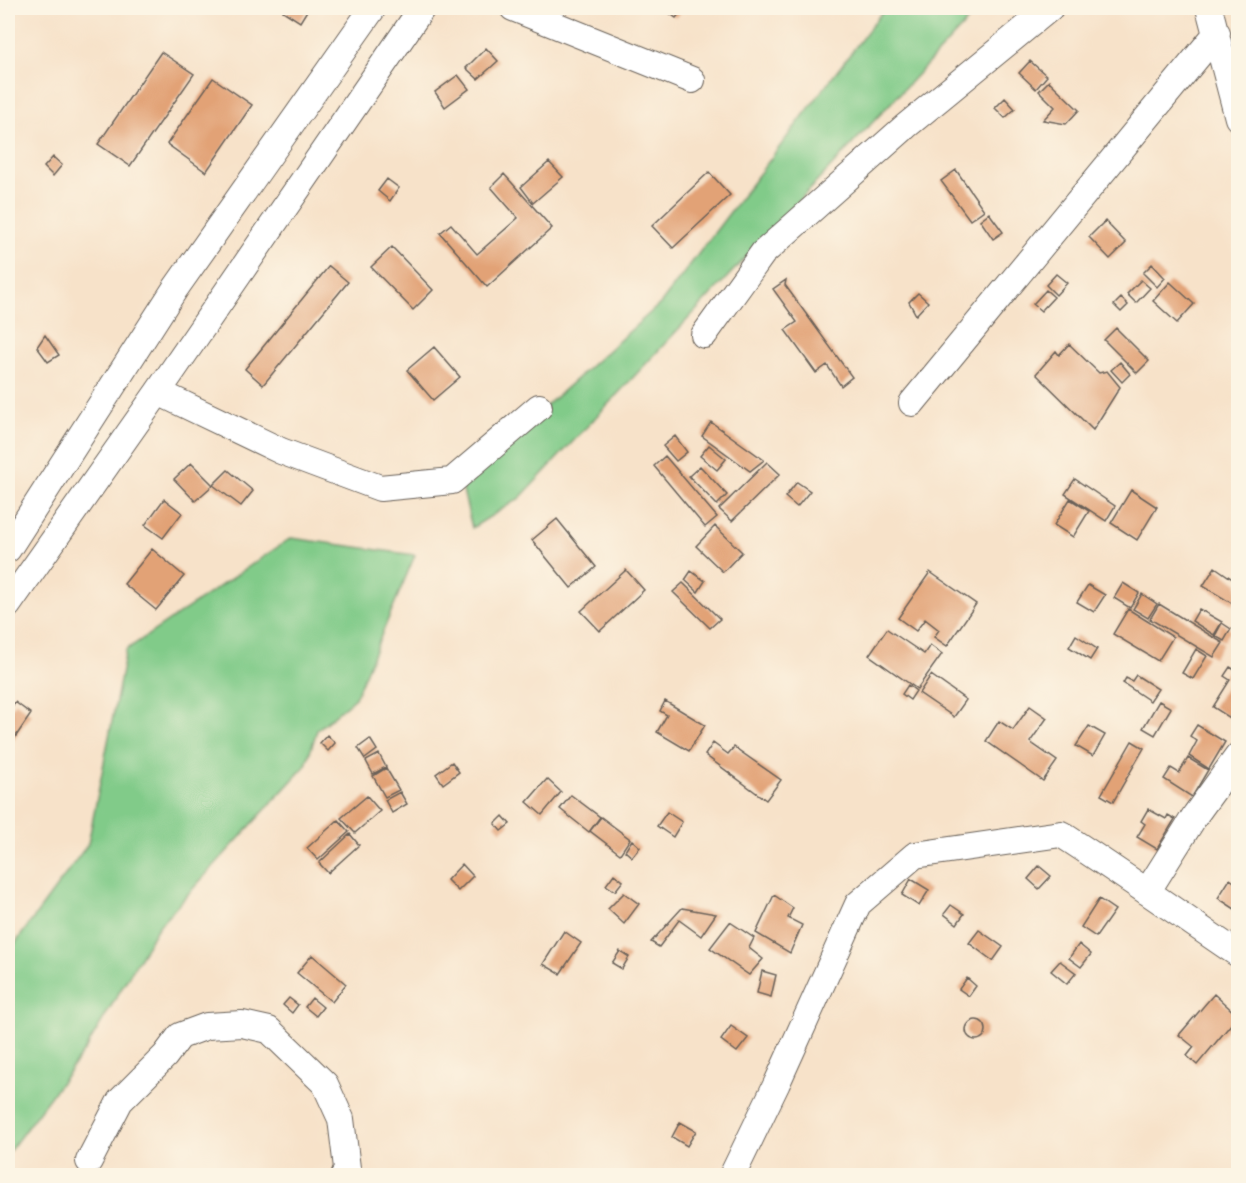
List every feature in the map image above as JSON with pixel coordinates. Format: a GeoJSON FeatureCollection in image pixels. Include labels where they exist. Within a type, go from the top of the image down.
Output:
{"type":"FeatureCollection","features":[{"type":"Feature","properties":{"kind":"street"},"geometry":{"type":"LineString","coordinates":[[8,549],[175,289],[373,8]]}},
{"type":"Feature","properties":{"kind":"street"},"geometry":{"type":"LineString","coordinates":[[8,605],[158,392],[422,8]]}},
{"type":"Feature","properties":{"kind":"street"},"geometry":{"type":"LineString","coordinates":[[513,8],[692,80]]}},
{"type":"Feature","properties":{"kind":"street"},"geometry":{"type":"LineString","coordinates":[[704,335],[763,253],[906,126],[1050,8]]}},
{"type":"Feature","properties":{"kind":"street"},"geometry":{"type":"LineString","coordinates":[[1209,8],[1239,118]]}},
{"type":"Feature","properties":{"kind":"street"},"geometry":{"type":"LineString","coordinates":[[912,403],[1217,33]]}},
{"type":"Feature","properties":{"kind":"street"},"geometry":{"type":"LineString","coordinates":[[158,392],[281,451],[380,488],[452,481],[539,407]]}},
{"type":"Feature","properties":{"kind":"street"},"geometry":{"type":"LineString","coordinates":[[1147,892],[1196,814],[1239,756]]}},
{"type":"Feature","properties":{"kind":"street"},"geometry":{"type":"LineString","coordinates":[[732,1176],[858,904],[915,855],[1061,834],[1239,954]]}},
{"type":"Feature","properties":{"kind":"street"},"geometry":{"type":"LineString","coordinates":[[89,1161],[120,1101],[165,1056],[180,1036],[207,1026],[242,1023],[269,1030],[324,1084],[341,1119],[347,1168],[344,1176]]}},
{"type":"Feature","properties":{"kind":"green space"},"geometry":{"type":"Polygon","coordinates":[[[885,8],[980,8],[520,498],[472,528],[461,482],[661,303],[885,8]]]}},
{"type":"Feature","properties":{"kind":"green space"},"geometry":{"type":"Polygon","coordinates":[[[291,538],[415,555],[355,698],[317,730],[306,765],[158,927],[85,1050],[8,1153],[8,953],[88,844],[126,650],[291,538]]]}},
{"type":"Feature","properties":{"kind":"building"},"geometry":{"type":"Polygon","coordinates":[[[285,8],[308,9],[300,22],[283,11],[285,8]]]}},
{"type":"Feature","properties":{"kind":"building"},"geometry":{"type":"Polygon","coordinates":[[[662,8],[684,8],[676,18],[662,8]]]}},
{"type":"Feature","properties":{"kind":"building"},"geometry":{"type":"Polygon","coordinates":[[[486,48],[498,61],[478,79],[466,68],[486,48]]]}},
{"type":"Feature","properties":{"kind":"building"},"geometry":{"type":"Polygon","coordinates":[[[161,52],[194,74],[130,166],[98,144],[161,52]]]}},
{"type":"Feature","properties":{"kind":"building"},"geometry":{"type":"Polygon","coordinates":[[[1030,61],[1047,76],[1036,89],[1019,73],[1030,61]]]}},
{"type":"Feature","properties":{"kind":"building"},"geometry":{"type":"Polygon","coordinates":[[[458,75],[469,89],[445,107],[435,92],[458,75]]]}},
{"type":"Feature","properties":{"kind":"building"},"geometry":{"type":"Polygon","coordinates":[[[213,78],[252,105],[206,172],[167,144],[213,78]]]}},
{"type":"Feature","properties":{"kind":"building"},"geometry":{"type":"Polygon","coordinates":[[[1049,81],[1079,110],[1066,124],[1043,120],[1055,107],[1039,91],[1049,81]]]}},
{"type":"Feature","properties":{"kind":"building"},"geometry":{"type":"Polygon","coordinates":[[[1005,98],[1015,109],[1005,118],[995,108],[1005,98]]]}},
{"type":"Feature","properties":{"kind":"building"},"geometry":{"type":"Polygon","coordinates":[[[53,157],[62,165],[53,176],[44,167],[53,157]]]}},
{"type":"Feature","properties":{"kind":"building"},"geometry":{"type":"Polygon","coordinates":[[[549,162],[563,177],[533,203],[521,187],[549,162]]]}},
{"type":"Feature","properties":{"kind":"building"},"geometry":{"type":"Polygon","coordinates":[[[956,170],[984,210],[970,220],[941,181],[956,170]]]}},
{"type":"Feature","properties":{"kind":"building"},"geometry":{"type":"Polygon","coordinates":[[[709,172],[730,195],[673,248],[652,226],[709,172]]]}},
{"type":"Feature","properties":{"kind":"building"},"geometry":{"type":"Polygon","coordinates":[[[504,174],[552,228],[487,287],[440,233],[451,224],[477,254],[518,218],[491,187],[504,174]]]}},
{"type":"Feature","properties":{"kind":"building"},"geometry":{"type":"Polygon","coordinates":[[[387,179],[399,188],[390,201],[378,191],[387,179]]]}},
{"type":"Feature","properties":{"kind":"building"},"geometry":{"type":"Polygon","coordinates":[[[989,213],[1003,232],[993,239],[980,220],[989,213]]]}},
{"type":"Feature","properties":{"kind":"building"},"geometry":{"type":"Polygon","coordinates":[[[1105,221],[1126,243],[1110,259],[1089,237],[1105,221]]]}},
{"type":"Feature","properties":{"kind":"building"},"geometry":{"type":"Polygon","coordinates":[[[392,247],[433,290],[413,310],[371,267],[392,247]]]}},
{"type":"Feature","properties":{"kind":"building"},"geometry":{"type":"Polygon","coordinates":[[[1152,264],[1165,278],[1157,287],[1143,273],[1152,264]]]}},
{"type":"Feature","properties":{"kind":"building"},"geometry":{"type":"Polygon","coordinates":[[[329,266],[348,282],[263,385],[245,369],[329,266]]]}},
{"type":"Feature","properties":{"kind":"building"},"geometry":{"type":"Polygon","coordinates":[[[1056,274],[1067,283],[1056,295],[1046,285],[1056,274]]]}},
{"type":"Feature","properties":{"kind":"building"},"geometry":{"type":"Polygon","coordinates":[[[786,280],[785,285],[852,377],[841,386],[827,365],[816,373],[785,330],[797,322],[773,289],[786,280]]]}},
{"type":"Feature","properties":{"kind":"building"},"geometry":{"type":"Polygon","coordinates":[[[1141,280],[1150,288],[1136,303],[1127,294],[1141,280]]]}},
{"type":"Feature","properties":{"kind":"building"},"geometry":{"type":"Polygon","coordinates":[[[1170,282],[1194,304],[1177,323],[1153,301],[1170,282]]]}},
{"type":"Feature","properties":{"kind":"building"},"geometry":{"type":"Polygon","coordinates":[[[1046,290],[1054,297],[1041,311],[1033,304],[1046,290]]]}},
{"type":"Feature","properties":{"kind":"building"},"geometry":{"type":"Polygon","coordinates":[[[918,293],[928,302],[916,315],[909,302],[918,293]]]}},
{"type":"Feature","properties":{"kind":"building"},"geometry":{"type":"Polygon","coordinates":[[[1121,298],[1128,305],[1121,312],[1114,305],[1121,298]]]}},
{"type":"Feature","properties":{"kind":"building"},"geometry":{"type":"Polygon","coordinates":[[[1116,328],[1149,361],[1137,373],[1104,340],[1116,328]]]}},
{"type":"Feature","properties":{"kind":"building"},"geometry":{"type":"Polygon","coordinates":[[[45,335],[59,355],[48,362],[37,347],[45,335]]]}},
{"type":"Feature","properties":{"kind":"building"},"geometry":{"type":"Polygon","coordinates":[[[1069,344],[1099,373],[1107,371],[1120,387],[1093,430],[1036,374],[1056,351],[1059,355],[1069,344]]]}},
{"type":"Feature","properties":{"kind":"building"},"geometry":{"type":"Polygon","coordinates":[[[434,347],[460,377],[433,400],[407,370],[434,347]]]}},
{"type":"Feature","properties":{"kind":"building"},"geometry":{"type":"Polygon","coordinates":[[[1120,362],[1130,374],[1122,382],[1111,370],[1120,362]]]}},
{"type":"Feature","properties":{"kind":"building"},"geometry":{"type":"Polygon","coordinates":[[[711,422],[764,460],[750,471],[702,436],[711,422]]]}},
{"type":"Feature","properties":{"kind":"building"},"geometry":{"type":"Polygon","coordinates":[[[675,436],[687,452],[676,461],[663,446],[675,436]]]}},
{"type":"Feature","properties":{"kind":"building"},"geometry":{"type":"Polygon","coordinates":[[[709,445],[726,459],[717,470],[700,456],[709,445]]]}},
{"type":"Feature","properties":{"kind":"building"},"geometry":{"type":"Polygon","coordinates":[[[665,456],[717,517],[705,527],[654,466],[665,456]]]}},
{"type":"Feature","properties":{"kind":"building"},"geometry":{"type":"Polygon","coordinates":[[[767,462],[780,474],[732,521],[719,509],[767,462]]]}},
{"type":"Feature","properties":{"kind":"building"},"geometry":{"type":"Polygon","coordinates":[[[191,463],[213,485],[195,501],[174,479],[191,463]]]}},
{"type":"Feature","properties":{"kind":"building"},"geometry":{"type":"Polygon","coordinates":[[[700,466],[727,495],[717,505],[689,476],[700,466]]]}},
{"type":"Feature","properties":{"kind":"building"},"geometry":{"type":"Polygon","coordinates":[[[228,470],[253,491],[241,506],[213,485],[228,470]]]}},
{"type":"Feature","properties":{"kind":"building"},"geometry":{"type":"Polygon","coordinates":[[[1075,479],[1115,506],[1106,521],[1065,494],[1075,479]]]}},
{"type":"Feature","properties":{"kind":"building"},"geometry":{"type":"Polygon","coordinates":[[[797,482],[810,491],[797,507],[785,497],[797,482]]]}},
{"type":"Feature","properties":{"kind":"building"},"geometry":{"type":"Polygon","coordinates":[[[1131,490],[1157,507],[1137,540],[1111,523],[1131,490]]]}},
{"type":"Feature","properties":{"kind":"building"},"geometry":{"type":"Polygon","coordinates":[[[164,499],[182,513],[163,538],[145,525],[164,499]]]}},
{"type":"Feature","properties":{"kind":"building"},"geometry":{"type":"Polygon","coordinates":[[[1070,499],[1089,511],[1073,537],[1054,525],[1070,499]]]}},
{"type":"Feature","properties":{"kind":"building"},"geometry":{"type":"Polygon","coordinates":[[[557,519],[596,567],[571,588],[532,540],[557,519]]]}},
{"type":"Feature","properties":{"kind":"building"},"geometry":{"type":"Polygon","coordinates":[[[715,526],[742,552],[723,572],[696,546],[715,526]]]}},
{"type":"Feature","properties":{"kind":"building"},"geometry":{"type":"Polygon","coordinates":[[[152,549],[184,576],[156,610],[124,584],[152,549]]]}},
{"type":"Feature","properties":{"kind":"building"},"geometry":{"type":"Polygon","coordinates":[[[1215,567],[1238,583],[1238,596],[1233,604],[1203,586],[1215,567]]]}},
{"type":"Feature","properties":{"kind":"building"},"geometry":{"type":"Polygon","coordinates":[[[626,570],[644,590],[600,631],[581,611],[626,570]]]}},
{"type":"Feature","properties":{"kind":"building"},"geometry":{"type":"Polygon","coordinates":[[[691,571],[705,581],[698,592],[685,580],[691,571]]]}},
{"type":"Feature","properties":{"kind":"building"},"geometry":{"type":"Polygon","coordinates":[[[930,572],[976,604],[947,646],[934,637],[939,630],[925,619],[916,631],[898,618],[930,572]]]}},
{"type":"Feature","properties":{"kind":"building"},"geometry":{"type":"Polygon","coordinates":[[[683,583],[720,619],[710,628],[673,592],[683,583]]]}},
{"type":"Feature","properties":{"kind":"building"},"geometry":{"type":"Polygon","coordinates":[[[1123,583],[1139,593],[1130,608],[1114,598],[1123,583]]]}},
{"type":"Feature","properties":{"kind":"building"},"geometry":{"type":"Polygon","coordinates":[[[1088,585],[1105,595],[1094,612],[1077,602],[1088,585]]]}},
{"type":"Feature","properties":{"kind":"building"},"geometry":{"type":"Polygon","coordinates":[[[1142,594],[1157,604],[1148,618],[1133,609],[1142,594]]]}},
{"type":"Feature","properties":{"kind":"building"},"geometry":{"type":"Polygon","coordinates":[[[1159,604],[1223,643],[1214,657],[1150,619],[1159,604]]]}},
{"type":"Feature","properties":{"kind":"building"},"geometry":{"type":"Polygon","coordinates":[[[1128,609],[1173,637],[1158,661],[1113,634],[1128,609]]]}},
{"type":"Feature","properties":{"kind":"building"},"geometry":{"type":"Polygon","coordinates":[[[1199,609],[1222,622],[1214,635],[1192,621],[1199,609]]]}},
{"type":"Feature","properties":{"kind":"building"},"geometry":{"type":"Polygon","coordinates":[[[1222,623],[1231,629],[1224,641],[1215,636],[1222,623]]]}},
{"type":"Feature","properties":{"kind":"building"},"geometry":{"type":"Polygon","coordinates":[[[887,629],[924,654],[930,645],[942,654],[917,689],[869,655],[887,629]]]}},
{"type":"Feature","properties":{"kind":"building"},"geometry":{"type":"Polygon","coordinates":[[[1076,635],[1097,649],[1090,660],[1069,647],[1076,635]]]}},
{"type":"Feature","properties":{"kind":"building"},"geometry":{"type":"Polygon","coordinates":[[[1196,649],[1207,656],[1193,679],[1182,673],[1196,649]]]}},
{"type":"Feature","properties":{"kind":"building"},"geometry":{"type":"Polygon","coordinates":[[[1230,667],[1238,672],[1238,723],[1213,707],[1230,680],[1224,676],[1230,667]]]}},
{"type":"Feature","properties":{"kind":"building"},"geometry":{"type":"Polygon","coordinates":[[[931,675],[966,700],[954,717],[919,693],[931,675]]]}},
{"type":"Feature","properties":{"kind":"building"},"geometry":{"type":"Polygon","coordinates":[[[1136,675],[1158,689],[1150,701],[1123,683],[1126,678],[1132,681],[1136,675]]]}},
{"type":"Feature","properties":{"kind":"building"},"geometry":{"type":"Polygon","coordinates":[[[908,685],[916,691],[910,700],[902,694],[908,685]]]}},
{"type":"Feature","properties":{"kind":"building"},"geometry":{"type":"Polygon","coordinates":[[[665,701],[705,725],[689,751],[657,732],[667,715],[660,711],[665,701]]]}},
{"type":"Feature","properties":{"kind":"building"},"geometry":{"type":"Polygon","coordinates":[[[1159,701],[1171,708],[1155,735],[1143,728],[1159,701]]]}},
{"type":"Feature","properties":{"kind":"building"},"geometry":{"type":"Polygon","coordinates":[[[15,702],[31,714],[8,748],[8,713],[15,702]]]}},
{"type":"Feature","properties":{"kind":"building"},"geometry":{"type":"Polygon","coordinates":[[[1030,706],[1047,718],[1030,742],[1057,761],[1043,781],[986,741],[999,721],[1013,730],[1030,706]]]}},
{"type":"Feature","properties":{"kind":"building"},"geometry":{"type":"Polygon","coordinates":[[[1197,725],[1225,742],[1209,769],[1189,756],[1197,741],[1190,736],[1197,725]]]}},
{"type":"Feature","properties":{"kind":"building"},"geometry":{"type":"Polygon","coordinates":[[[1089,726],[1105,735],[1093,756],[1076,746],[1089,726]]]}},
{"type":"Feature","properties":{"kind":"building"},"geometry":{"type":"Polygon","coordinates":[[[327,735],[335,743],[328,751],[320,743],[327,735]]]}},
{"type":"Feature","properties":{"kind":"building"},"geometry":{"type":"Polygon","coordinates":[[[370,739],[377,750],[365,759],[358,748],[370,739]]]}},
{"type":"Feature","properties":{"kind":"building"},"geometry":{"type":"Polygon","coordinates":[[[1132,741],[1144,748],[1113,802],[1101,795],[1132,741]]]}},
{"type":"Feature","properties":{"kind":"building"},"geometry":{"type":"Polygon","coordinates":[[[713,743],[728,754],[734,747],[781,780],[766,800],[705,755],[713,743]]]}},
{"type":"Feature","properties":{"kind":"building"},"geometry":{"type":"Polygon","coordinates":[[[379,754],[386,767],[373,774],[366,761],[379,754]]]}},
{"type":"Feature","properties":{"kind":"building"},"geometry":{"type":"Polygon","coordinates":[[[1188,758],[1208,770],[1192,797],[1164,779],[1171,768],[1179,773],[1188,758]]]}},
{"type":"Feature","properties":{"kind":"building"},"geometry":{"type":"Polygon","coordinates":[[[452,762],[459,772],[443,784],[436,774],[452,762]]]}},
{"type":"Feature","properties":{"kind":"building"},"geometry":{"type":"Polygon","coordinates":[[[386,768],[399,790],[385,797],[373,776],[386,768]]]}},
{"type":"Feature","properties":{"kind":"building"},"geometry":{"type":"Polygon","coordinates":[[[547,779],[561,792],[542,815],[527,802],[547,779]]]}},
{"type":"Feature","properties":{"kind":"building"},"geometry":{"type":"Polygon","coordinates":[[[400,792],[407,804],[392,813],[385,800],[400,792]]]}},
{"type":"Feature","properties":{"kind":"building"},"geometry":{"type":"Polygon","coordinates":[[[571,795],[600,817],[589,832],[560,809],[571,795]]]}},
{"type":"Feature","properties":{"kind":"building"},"geometry":{"type":"Polygon","coordinates":[[[367,796],[380,811],[355,833],[341,818],[367,796]]]}},
{"type":"Feature","properties":{"kind":"building"},"geometry":{"type":"Polygon","coordinates":[[[1148,809],[1166,819],[1168,815],[1175,819],[1157,849],[1137,837],[1145,824],[1141,821],[1148,809]]]}},
{"type":"Feature","properties":{"kind":"building"},"geometry":{"type":"Polygon","coordinates":[[[667,812],[682,822],[673,837],[657,826],[667,812]]]}},
{"type":"Feature","properties":{"kind":"building"},"geometry":{"type":"Polygon","coordinates":[[[503,816],[510,824],[501,831],[495,824],[503,816]]]}},
{"type":"Feature","properties":{"kind":"building"},"geometry":{"type":"Polygon","coordinates":[[[601,817],[630,839],[620,854],[590,831],[601,817]]]}},
{"type":"Feature","properties":{"kind":"building"},"geometry":{"type":"Polygon","coordinates":[[[338,820],[349,832],[318,860],[307,848],[338,820]]]}},
{"type":"Feature","properties":{"kind":"building"},"geometry":{"type":"Polygon","coordinates":[[[350,834],[359,845],[328,873],[319,863],[350,834]]]}},
{"type":"Feature","properties":{"kind":"building"},"geometry":{"type":"Polygon","coordinates":[[[632,840],[640,847],[632,857],[625,851],[632,840]]]}},
{"type":"Feature","properties":{"kind":"building"},"geometry":{"type":"Polygon","coordinates":[[[462,864],[473,876],[458,891],[447,880],[462,864]]]}},
{"type":"Feature","properties":{"kind":"building"},"geometry":{"type":"Polygon","coordinates":[[[1039,866],[1051,876],[1039,889],[1028,879],[1039,866]]]}},
{"type":"Feature","properties":{"kind":"building"},"geometry":{"type":"Polygon","coordinates":[[[614,874],[623,881],[615,891],[606,885],[614,874]]]}},
{"type":"Feature","properties":{"kind":"building"},"geometry":{"type":"Polygon","coordinates":[[[911,879],[929,890],[919,906],[902,895],[911,879]]]}},
{"type":"Feature","properties":{"kind":"building"},"geometry":{"type":"Polygon","coordinates":[[[1230,879],[1238,885],[1238,911],[1218,898],[1230,879]]]}},
{"type":"Feature","properties":{"kind":"building"},"geometry":{"type":"Polygon","coordinates":[[[624,893],[639,904],[624,924],[608,909],[624,893]]]}},
{"type":"Feature","properties":{"kind":"building"},"geometry":{"type":"Polygon","coordinates":[[[774,895],[793,908],[788,918],[802,925],[790,953],[756,933],[774,895]]]}},
{"type":"Feature","properties":{"kind":"building"},"geometry":{"type":"Polygon","coordinates":[[[1099,899],[1115,910],[1096,937],[1081,927],[1099,899]]]}},
{"type":"Feature","properties":{"kind":"building"},"geometry":{"type":"Polygon","coordinates":[[[951,905],[964,914],[957,924],[944,914],[951,905]]]}},
{"type":"Feature","properties":{"kind":"building"},"geometry":{"type":"Polygon","coordinates":[[[682,908],[716,914],[701,936],[679,920],[659,947],[651,942],[682,908]]]}},
{"type":"Feature","properties":{"kind":"building"},"geometry":{"type":"Polygon","coordinates":[[[730,922],[754,938],[749,948],[763,959],[749,975],[710,948],[730,922]]]}},
{"type":"Feature","properties":{"kind":"building"},"geometry":{"type":"Polygon","coordinates":[[[979,930],[1003,947],[993,961],[969,943],[979,930]]]}},
{"type":"Feature","properties":{"kind":"building"},"geometry":{"type":"Polygon","coordinates":[[[564,931],[581,943],[560,974],[543,964],[564,931]]]}},
{"type":"Feature","properties":{"kind":"building"},"geometry":{"type":"Polygon","coordinates":[[[1079,944],[1091,954],[1081,967],[1069,958],[1079,944]]]}},
{"type":"Feature","properties":{"kind":"building"},"geometry":{"type":"Polygon","coordinates":[[[620,951],[629,957],[622,969],[612,963],[620,951]]]}},
{"type":"Feature","properties":{"kind":"building"},"geometry":{"type":"Polygon","coordinates":[[[312,955],[346,984],[332,1002],[297,973],[312,955]]]}},
{"type":"Feature","properties":{"kind":"building"},"geometry":{"type":"Polygon","coordinates":[[[1060,961],[1076,973],[1067,984],[1051,971],[1060,961]]]}},
{"type":"Feature","properties":{"kind":"building"},"geometry":{"type":"Polygon","coordinates":[[[762,971],[776,975],[771,997],[757,993],[762,971]]]}},
{"type":"Feature","properties":{"kind":"building"},"geometry":{"type":"Polygon","coordinates":[[[967,978],[976,986],[969,996],[959,989],[967,978]]]}},
{"type":"Feature","properties":{"kind":"building"},"geometry":{"type":"Polygon","coordinates":[[[1214,994],[1238,1016],[1197,1065],[1187,1056],[1194,1047],[1179,1035],[1214,994]]]}},
{"type":"Feature","properties":{"kind":"building"},"geometry":{"type":"Polygon","coordinates":[[[289,998],[298,1005],[292,1013],[283,1005],[289,998]]]}},
{"type":"Feature","properties":{"kind":"building"},"geometry":{"type":"Polygon","coordinates":[[[312,998],[323,1007],[316,1016],[305,1007],[312,998]]]}},
{"type":"Feature","properties":{"kind":"building"},"geometry":{"type":"Polygon","coordinates":[[[976,1020],[983,1023],[986,1030],[983,1037],[976,1040],[969,1037],[966,1030],[969,1023],[976,1020]]]}},
{"type":"Feature","properties":{"kind":"building"},"geometry":{"type":"Polygon","coordinates":[[[731,1026],[748,1038],[737,1052],[721,1040],[731,1026]]]}},
{"type":"Feature","properties":{"kind":"building"},"geometry":{"type":"Polygon","coordinates":[[[680,1122],[696,1131],[687,1146],[672,1137],[680,1122]]]}}]}
